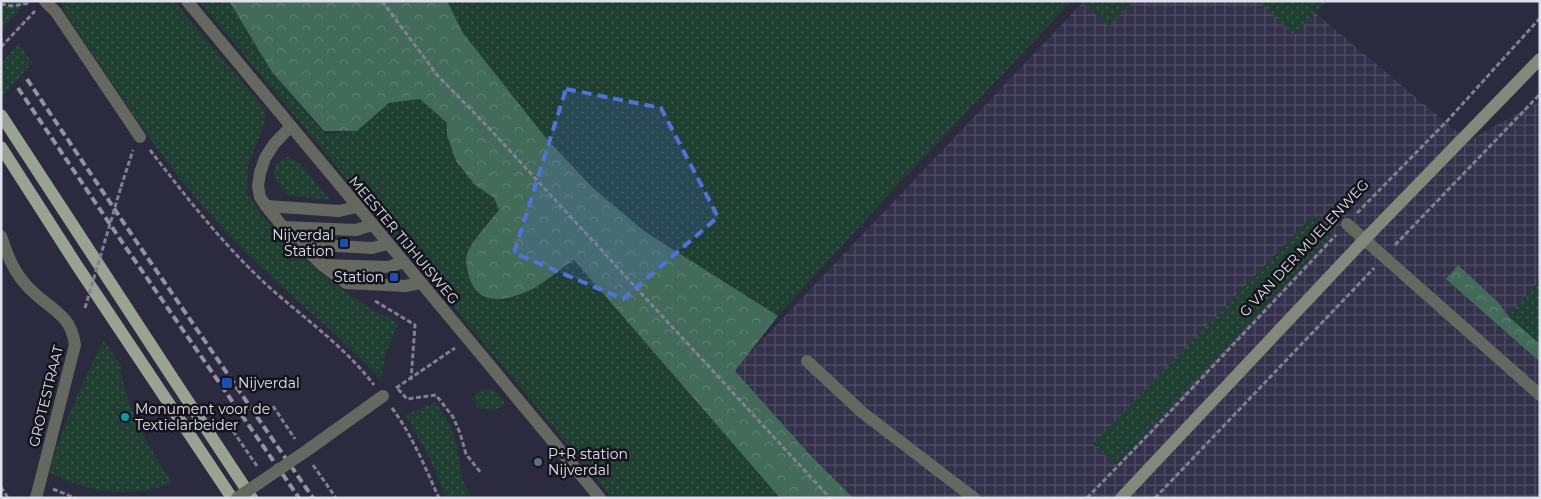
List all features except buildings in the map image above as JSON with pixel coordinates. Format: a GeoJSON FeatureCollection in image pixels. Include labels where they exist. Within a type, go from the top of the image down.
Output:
{"type":"FeatureCollection","features":[{"type":"Feature","properties":{"kind":"main road"},"geometry":{"type":"LineString","coordinates":[[1,115],[252,498]]}},
{"type":"Feature","properties":{"kind":"main road"},"geometry":{"type":"LineString","coordinates":[[1,148],[232,498]]}},
{"type":"Feature","properties":{"kind":"street","name":"MEESTER TIJHUISWEG"},"geometry":{"type":"LineString","coordinates":[[186,1],[600,498]]}},
{"type":"Feature","properties":{"kind":"street"},"geometry":{"type":"LineString","coordinates":[[42,3],[56,12],[140,137]]}},
{"type":"Feature","properties":{"kind":"street"},"geometry":{"type":"LineString","coordinates":[[1121,498],[1364,240],[1540,59]]}},
{"type":"Feature","properties":{"kind":"street"},"geometry":{"type":"LineString","coordinates":[[290,127],[274,144],[266,158],[260,173],[258,186],[260,197],[283,227],[322,265],[346,283],[405,286],[421,283]]}},
{"type":"Feature","properties":{"kind":"street"},"geometry":{"type":"LineString","coordinates":[[266,206],[339,211],[357,207]]}},
{"type":"Feature","properties":{"kind":"street"},"geometry":{"type":"LineString","coordinates":[[1347,224],[1540,395]]}},
{"type":"Feature","properties":{"kind":"street"},"geometry":{"type":"LineString","coordinates":[[283,227],[356,230],[372,225]]}},
{"type":"Feature","properties":{"kind":"street","name":"GROTESTRAAT"},"geometry":{"type":"LineString","coordinates":[[1,236],[10,262],[18,275],[30,289],[62,315],[69,324],[75,345],[36,498]]}},
{"type":"Feature","properties":{"kind":"street"},"geometry":{"type":"LineString","coordinates":[[300,244],[372,248],[388,244]]}},
{"type":"Feature","properties":{"kind":"street"},"geometry":{"type":"LineString","coordinates":[[322,265],[389,267],[403,262]]}},
{"type":"Feature","properties":{"kind":"street"},"geometry":{"type":"LineString","coordinates":[[807,361],[863,413],[974,498]]}},
{"type":"Feature","properties":{"kind":"street"},"geometry":{"type":"LineString","coordinates":[[237,498],[308,454],[383,396]]}},
{"type":"Feature","properties":{"kind":"path"},"geometry":{"type":"LineString","coordinates":[[1,4],[12,6],[36,1]]}},
{"type":"Feature","properties":{"kind":"path"},"geometry":{"type":"LineString","coordinates":[[382,1],[452,92],[486,126],[830,498]]}},
{"type":"Feature","properties":{"kind":"path"},"geometry":{"type":"LineString","coordinates":[[1,47],[42,3]]}},
{"type":"Feature","properties":{"kind":"path","name":"G VAN DER MUELENWEG"},"geometry":{"type":"LineString","coordinates":[[1087,498],[1448,120],[1540,18]]}},
{"type":"Feature","properties":{"kind":"path"},"geometry":{"type":"LineString","coordinates":[[1156,498],[1540,94]]}},
{"type":"Feature","properties":{"kind":"path"},"geometry":{"type":"LineString","coordinates":[[85,308],[133,149],[140,137],[226,244],[268,286],[353,361],[383,396],[402,423],[439,498]]}},
{"type":"Feature","properties":{"kind":"path"},"geometry":{"type":"LineString","coordinates":[[370,298],[415,326],[411,380]]}},
{"type":"Feature","properties":{"kind":"path"},"geometry":{"type":"LineString","coordinates":[[383,396],[411,380],[458,347],[469,342]]}},
{"type":"Feature","properties":{"kind":"path"},"geometry":{"type":"LineString","coordinates":[[398,387],[406,399],[436,395],[453,417],[466,454],[481,473]]}},
{"type":"Feature","properties":{"kind":"path"},"geometry":{"type":"LineString","coordinates":[[273,406],[308,454],[336,498]]}},
{"type":"Feature","properties":{"kind":"path"},"geometry":{"type":"LineString","coordinates":[[233,431],[265,479]]}},
{"type":"Feature","properties":{"kind":"path"},"geometry":{"type":"LineString","coordinates":[[1,487],[8,498]]}},
{"type":"Feature","properties":{"kind":"highlighted area"},"geometry":{"type":"Polygon","coordinates":[[[566,89],[661,108],[718,217],[623,299],[514,253],[566,89]]]}},
{"type":"Feature","properties":{"kind":"shaded area"},"geometry":{"type":"Polygon","coordinates":[[[1084,1],[1301,1],[1468,141],[1540,101],[1540,280],[1499,326],[1540,362],[1540,498],[848,498],[732,372],[1084,1]]]}},
{"type":"Feature","properties":{"kind":"green space"},"geometry":{"type":"Polygon","coordinates":[[[1,1],[23,2],[24,6],[1,30],[1,1]]]}},
{"type":"Feature","properties":{"kind":"green space"},"geometry":{"type":"Polygon","coordinates":[[[61,1],[176,1],[183,12],[260,103],[266,114],[264,125],[248,165],[247,194],[262,215],[316,269],[344,291],[373,310],[399,323],[385,355],[381,380],[343,342],[245,252],[182,181],[120,96],[63,9],[61,1]]]}},
{"type":"Feature","properties":{"kind":"green space"},"geometry":{"type":"Polygon","coordinates":[[[199,1],[229,1],[272,72],[325,134],[357,131],[389,103],[421,99],[447,123],[447,135],[475,185],[494,198],[499,210],[467,253],[510,297],[529,291],[574,260],[780,498],[612,498],[199,1]]]}},
{"type":"Feature","properties":{"kind":"green space"},"geometry":{"type":"Polygon","coordinates":[[[229,1],[447,1],[463,33],[546,138],[592,187],[644,231],[778,316],[735,371],[812,457],[853,498],[780,498],[574,260],[532,290],[509,298],[492,299],[478,292],[468,274],[467,254],[476,238],[499,210],[494,198],[475,185],[456,161],[447,135],[447,123],[420,99],[389,103],[357,131],[324,131],[272,72],[229,1]]]}},
{"type":"Feature","properties":{"kind":"green space"},"geometry":{"type":"Polygon","coordinates":[[[447,1],[1072,1],[894,189],[778,316],[644,231],[592,187],[546,138],[463,33],[447,1]]]}},
{"type":"Feature","properties":{"kind":"green space"},"geometry":{"type":"Polygon","coordinates":[[[1080,1],[1134,1],[1109,26],[1080,1]]]}},
{"type":"Feature","properties":{"kind":"green space"},"geometry":{"type":"Polygon","coordinates":[[[1259,1],[1327,1],[1294,35],[1259,1]]]}},
{"type":"Feature","properties":{"kind":"green space"},"geometry":{"type":"Polygon","coordinates":[[[19,43],[32,63],[1,98],[1,63],[19,43]]]}},
{"type":"Feature","properties":{"kind":"green space"},"geometry":{"type":"Polygon","coordinates":[[[288,157],[299,162],[330,200],[290,196],[280,186],[274,175],[274,170],[280,160],[288,157]]]}},
{"type":"Feature","properties":{"kind":"green space"},"geometry":{"type":"Polygon","coordinates":[[[1313,215],[1333,234],[1116,465],[1093,444],[1313,215]]]}},
{"type":"Feature","properties":{"kind":"green space"},"geometry":{"type":"Polygon","coordinates":[[[1458,265],[1499,303],[1508,316],[1540,344],[1540,362],[1446,279],[1458,265]]]}},
{"type":"Feature","properties":{"kind":"green space"},"geometry":{"type":"Polygon","coordinates":[[[1540,280],[1540,344],[1508,316],[1540,280]]]}},
{"type":"Feature","properties":{"kind":"green space"},"geometry":{"type":"Polygon","coordinates":[[[104,340],[122,368],[120,372],[129,403],[145,439],[172,483],[141,491],[109,491],[78,485],[49,472],[73,405],[104,340]]]}},
{"type":"Feature","properties":{"kind":"green space"},"geometry":{"type":"Polygon","coordinates":[[[481,390],[493,390],[502,397],[504,403],[502,406],[496,410],[478,408],[473,399],[477,393],[481,390]]]}},
{"type":"Feature","properties":{"kind":"green space"},"geometry":{"type":"Polygon","coordinates":[[[435,402],[450,424],[457,447],[463,481],[472,498],[446,498],[431,461],[406,415],[435,402]]]}},
{"type":"Feature","properties":{"kind":"railway"},"geometry":{"type":"LineString","coordinates":[[27,79],[313,498]]}},
{"type":"Feature","properties":{"kind":"railway"},"geometry":{"type":"LineString","coordinates":[[18,88],[299,498]]}},
{"type":"Feature","properties":{"kind":"place","name":"Nijverdal Station"},"geometry":{"type":"Point","coordinates":[344,243]}},
{"type":"Feature","properties":{"kind":"place","name":"Station"},"geometry":{"type":"Point","coordinates":[394,277]}},
{"type":"Feature","properties":{"kind":"place","name":"Nijverdal"},"geometry":{"type":"Point","coordinates":[227,383]}},
{"type":"Feature","properties":{"kind":"place","name":"Monument voor de Textielarbeider"},"geometry":{"type":"Point","coordinates":[125,417]}},
{"type":"Feature","properties":{"kind":"place","name":"P+R station Nijverdal"},"geometry":{"type":"Point","coordinates":[538,462]}}]}
